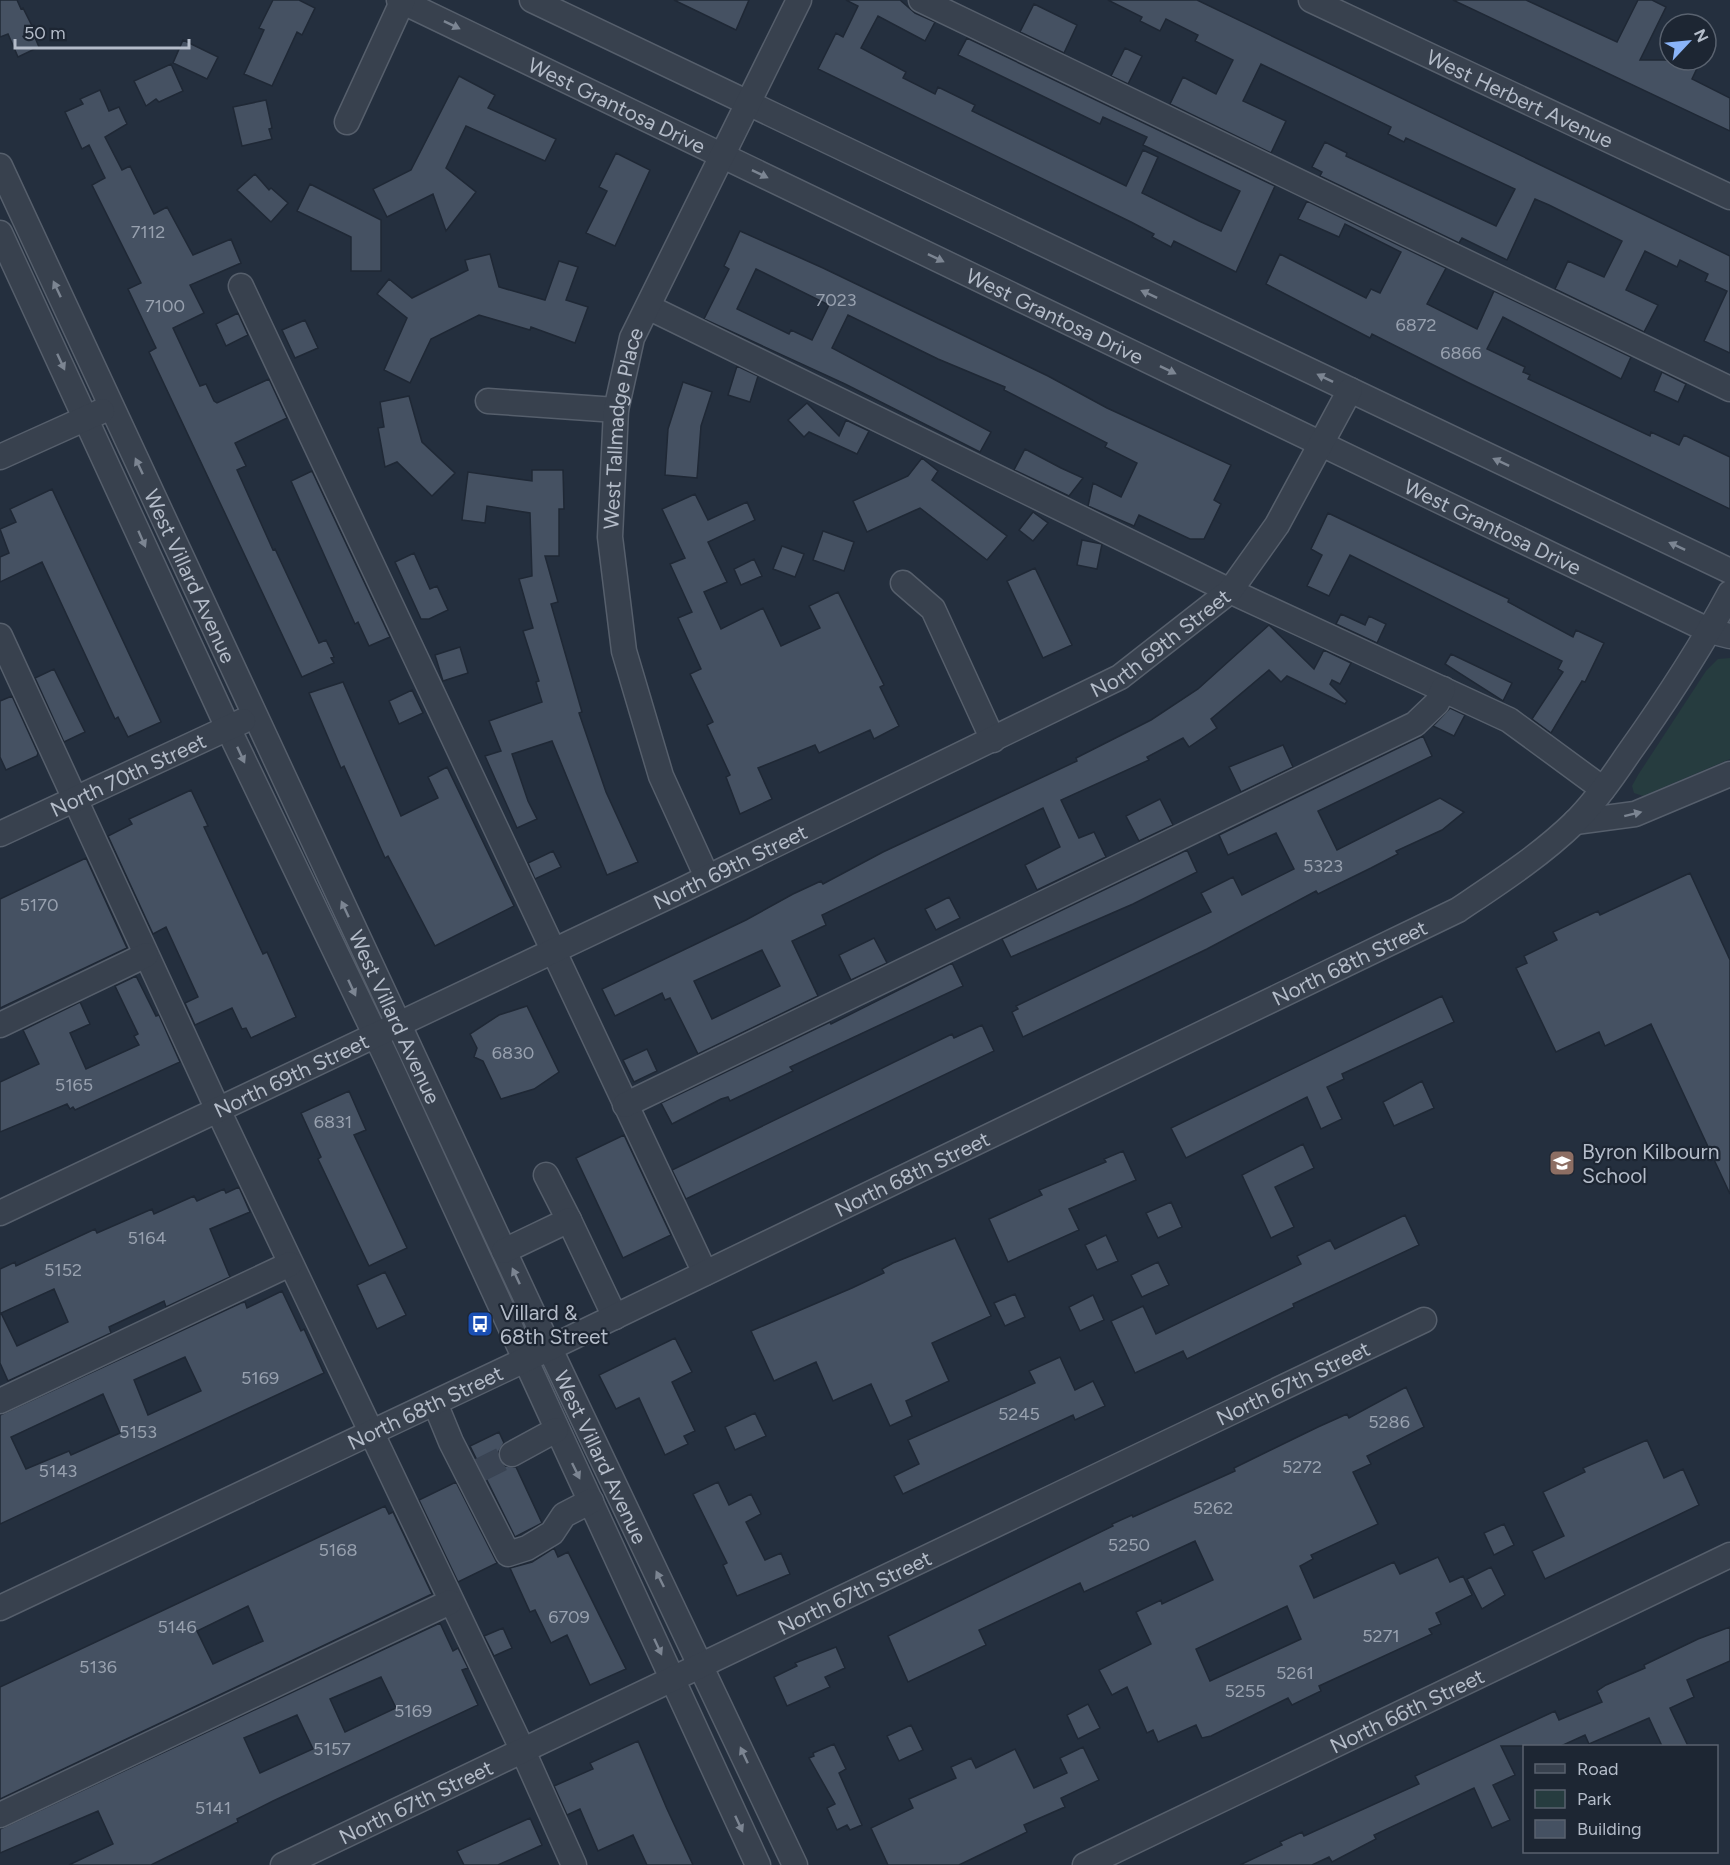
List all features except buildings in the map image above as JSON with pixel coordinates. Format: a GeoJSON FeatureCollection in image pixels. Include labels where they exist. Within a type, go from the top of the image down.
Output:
{"type":"FeatureCollection","features":[{"type":"Feature","properties":{"kind":"street"},"geometry":{"type":"LineString","coordinates":[[347,122],[402,0]]}},
{"type":"Feature","properties":{"kind":"street","name":"West Grantosa Drive"},"geometry":{"type":"LineString","coordinates":[[402,0],[1720,633]]}},
{"type":"Feature","properties":{"kind":"street"},"geometry":{"type":"LineString","coordinates":[[532,0],[1730,570]]}},
{"type":"Feature","properties":{"kind":"street","name":"West Tallmadge Place"},"geometry":{"type":"LineString","coordinates":[[707,877],[661,776],[624,651],[610,537],[616,410],[632,338],[799,0]]}},
{"type":"Feature","properties":{"kind":"street"},"geometry":{"type":"LineString","coordinates":[[921,0],[1730,389]]}},
{"type":"Feature","properties":{"kind":"street","name":"West Herbert Avenue"},"geometry":{"type":"LineString","coordinates":[[1311,0],[1730,197]]}},
{"type":"Feature","properties":{"kind":"street","name":"West Villard Avenue"},"geometry":{"type":"LineString","coordinates":[[0,166],[504,1251],[795,1865]]}},
{"type":"Feature","properties":{"kind":"street","name":"West Villard Avenue"},"geometry":{"type":"LineString","coordinates":[[0,233],[228,728],[375,1035],[758,1865]]}},
{"type":"Feature","properties":{"kind":"street"},"geometry":{"type":"LineString","coordinates":[[241,286],[705,1274]]}},
{"type":"Feature","properties":{"kind":"street"},"geometry":{"type":"LineString","coordinates":[[648,307],[1230,591],[1509,720],[1603,789]]}},
{"type":"Feature","properties":{"kind":"street","name":"North 69th Street"},"geometry":{"type":"LineString","coordinates":[[0,1213],[707,877],[1120,677],[1230,591],[1277,525],[1350,390]]}},
{"type":"Feature","properties":{"kind":"street"},"geometry":{"type":"LineString","coordinates":[[488,401],[616,410]]}},
{"type":"Feature","properties":{"kind":"street"},"geometry":{"type":"LineString","coordinates":[[0,457],[111,406]]}},
{"type":"Feature","properties":{"kind":"street"},"geometry":{"type":"LineString","coordinates":[[903,583],[933,609],[993,740]]}},
{"type":"Feature","properties":{"kind":"street","name":"North 68th Street"},"geometry":{"type":"LineString","coordinates":[[0,1608],[705,1274],[1458,910],[1532,858],[1575,822],[1603,789],[1720,633],[1730,593]]}},
{"type":"Feature","properties":{"kind":"street"},"geometry":{"type":"LineString","coordinates":[[2,644],[290,1264],[523,1751],[574,1865]]}},
{"type":"Feature","properties":{"kind":"street"},"geometry":{"type":"LineString","coordinates":[[625,1105],[1414,724],[1437,703],[1443,689]]}},
{"type":"Feature","properties":{"kind":"street","name":"North 70th Street"},"geometry":{"type":"LineString","coordinates":[[0,834],[255,716]]}},
{"type":"Feature","properties":{"kind":"street"},"geometry":{"type":"LineString","coordinates":[[1575,822],[1635,814],[1730,774]]}},
{"type":"Feature","properties":{"kind":"street"},"geometry":{"type":"LineString","coordinates":[[0,1025],[146,955]]}},
{"type":"Feature","properties":{"kind":"street"},"geometry":{"type":"LineString","coordinates":[[546,1175],[570,1220],[615,1317]]}},
{"type":"Feature","properties":{"kind":"street"},"geometry":{"type":"LineString","coordinates":[[504,1251],[570,1220]]}},
{"type":"Feature","properties":{"kind":"street"},"geometry":{"type":"LineString","coordinates":[[0,1401],[290,1264]]}},
{"type":"Feature","properties":{"kind":"street","name":"North 67th Street"},"geometry":{"type":"LineString","coordinates":[[283,1865],[1424,1320]]}},
{"type":"Feature","properties":{"kind":"street"},"geometry":{"type":"LineString","coordinates":[[435,1403],[474,1473],[508,1554],[527,1548],[552,1533],[564,1515],[591,1501]]}},
{"type":"Feature","properties":{"kind":"street"},"geometry":{"type":"LineString","coordinates":[[512,1454],[556,1430]]}},
{"type":"Feature","properties":{"kind":"street","name":"North 66th Street"},"geometry":{"type":"LineString","coordinates":[[1085,1865],[1730,1555]]}},
{"type":"Feature","properties":{"kind":"street"},"geometry":{"type":"LineString","coordinates":[[0,1815],[450,1602]]}},
{"type":"Feature","properties":{"kind":"green space"},"geometry":{"type":"Polygon","coordinates":[[[1730,658],[1730,759],[1643,796],[1634,793],[1632,786],[1638,775],[1706,671],[1718,659],[1730,658]]]}},
{"type":"Feature","properties":{"kind":"tunnel"},"geometry":{"type":"LineString","coordinates":[[480,1470],[512,1454]]}},
{"type":"Feature","properties":{"kind":"place","name":"Byron Kilbourn School"},"geometry":{"type":"Point","coordinates":[1562,1163]}},
{"type":"Feature","properties":{"kind":"place","name":"Villard & 68th Street"},"geometry":{"type":"Point","coordinates":[480,1324]}}]}
